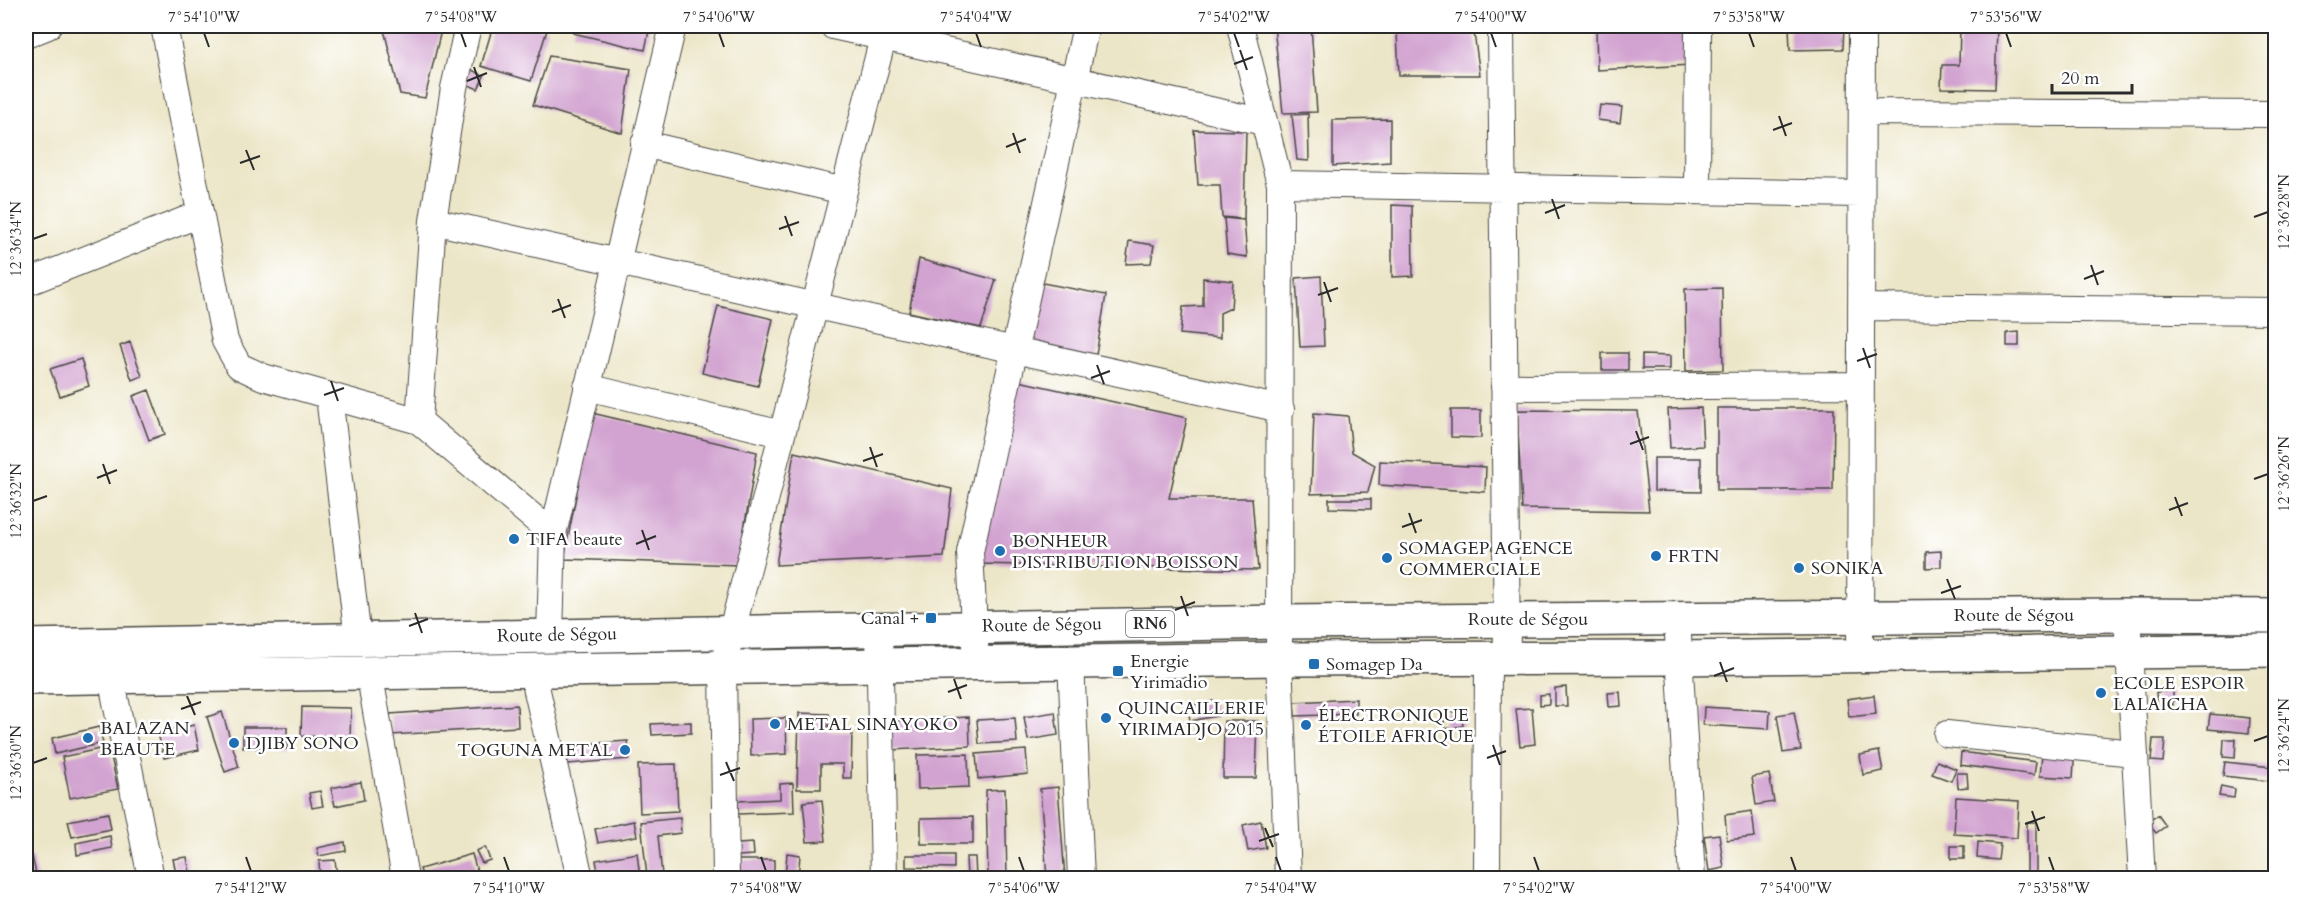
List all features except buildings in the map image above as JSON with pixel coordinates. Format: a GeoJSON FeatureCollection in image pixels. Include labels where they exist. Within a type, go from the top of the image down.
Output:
{"type":"FeatureCollection","features":[{"type":"Feature","properties":{"kind":"highway","name":"Route de Ségou"},"geometry":{"type":"LineString","coordinates":[[26,646],[974,626],[1677,618],[2276,616]]}},
{"type":"Feature","properties":{"kind":"highway","name":"Route de Ségou"},"geometry":{"type":"LineString","coordinates":[[26,678],[1279,659],[1678,658],[2276,650]]}},
{"type":"Feature","properties":{"kind":"street"},"geometry":{"type":"LineString","coordinates":[[26,34],[48,26]]}},
{"type":"Feature","properties":{"kind":"street"},"geometry":{"type":"LineString","coordinates":[[164,26],[225,341],[239,366],[263,377],[419,421],[553,534]]}},
{"type":"Feature","properties":{"kind":"street"},"geometry":{"type":"LineString","coordinates":[[419,421],[433,221],[454,88],[468,26]]}},
{"type":"Feature","properties":{"kind":"street"},"geometry":{"type":"LineString","coordinates":[[550,635],[553,534],[673,26]]}},
{"type":"Feature","properties":{"kind":"street"},"geometry":{"type":"LineString","coordinates":[[833,26],[884,31],[1074,79],[1264,122]]}},
{"type":"Feature","properties":{"kind":"street"},"geometry":{"type":"LineString","coordinates":[[976,663],[970,552],[1086,26]]}},
{"type":"Feature","properties":{"kind":"street"},"geometry":{"type":"LineString","coordinates":[[1240,26],[1280,184],[1279,659],[1288,879]]}},
{"type":"Feature","properties":{"kind":"street"},"geometry":{"type":"LineString","coordinates":[[1487,879],[1497,658],[1506,620],[1501,26]]}},
{"type":"Feature","properties":{"kind":"street"},"geometry":{"type":"LineString","coordinates":[[1697,191],[1698,26]]}},
{"type":"Feature","properties":{"kind":"street"},"geometry":{"type":"LineString","coordinates":[[1860,656],[1862,26]]}},
{"type":"Feature","properties":{"kind":"street"},"geometry":{"type":"LineString","coordinates":[[726,879],[723,666],[884,31]]}},
{"type":"Feature","properties":{"kind":"street"},"geometry":{"type":"LineString","coordinates":[[1862,112],[2276,114]]}},
{"type":"Feature","properties":{"kind":"street"},"geometry":{"type":"LineString","coordinates":[[644,144],[844,191]]}},
{"type":"Feature","properties":{"kind":"street"},"geometry":{"type":"LineString","coordinates":[[1280,184],[1861,194]]}},
{"type":"Feature","properties":{"kind":"street"},"geometry":{"type":"LineString","coordinates":[[26,283],[200,214]]}},
{"type":"Feature","properties":{"kind":"street"},"geometry":{"type":"LineString","coordinates":[[433,221],[1281,409]]}},
{"type":"Feature","properties":{"kind":"street"},"geometry":{"type":"LineString","coordinates":[[1861,307],[2276,310]]}},
{"type":"Feature","properties":{"kind":"street"},"geometry":{"type":"LineString","coordinates":[[1504,387],[1861,385]]}},
{"type":"Feature","properties":{"kind":"street"},"geometry":{"type":"LineString","coordinates":[[587,387],[782,434]]}},
{"type":"Feature","properties":{"kind":"street"},"geometry":{"type":"LineString","coordinates":[[329,396],[358,639]]}},
{"type":"Feature","properties":{"kind":"street"},"geometry":{"type":"LineString","coordinates":[[2127,615],[2127,653],[2142,879]]}},
{"type":"Feature","properties":{"kind":"street"},"geometry":{"type":"LineString","coordinates":[[1677,618],[1692,879]]}},
{"type":"Feature","properties":{"kind":"street"},"geometry":{"type":"LineString","coordinates":[[879,628],[884,879]]}},
{"type":"Feature","properties":{"kind":"street"},"geometry":{"type":"LineString","coordinates":[[1071,662],[1081,879]]}},
{"type":"Feature","properties":{"kind":"street"},"geometry":{"type":"LineString","coordinates":[[532,669],[580,879]]}},
{"type":"Feature","properties":{"kind":"street"},"geometry":{"type":"LineString","coordinates":[[369,671],[405,879]]}},
{"type":"Feature","properties":{"kind":"street"},"geometry":{"type":"LineString","coordinates":[[111,677],[151,879]]}},
{"type":"Feature","properties":{"kind":"street"},"geometry":{"type":"LineString","coordinates":[[1947,734],[2134,753]]}},
{"type":"Feature","properties":{"kind":"place","name":"TIFA beaute"},"geometry":{"type":"Point","coordinates":[514,539]}},
{"type":"Feature","properties":{"kind":"place","name":"BONHEUR DISTRIBUTION BOISSON"},"geometry":{"type":"Point","coordinates":[1000,551]}},
{"type":"Feature","properties":{"kind":"place","name":"FRTN"},"geometry":{"type":"Point","coordinates":[1656,556]}},
{"type":"Feature","properties":{"kind":"place","name":"SOMAGEP AGENCE COMMERCIALE"},"geometry":{"type":"Point","coordinates":[1387,558]}},
{"type":"Feature","properties":{"kind":"place","name":"SONIKA"},"geometry":{"type":"Point","coordinates":[1799,568]}},
{"type":"Feature","properties":{"kind":"place","name":"Canal +"},"geometry":{"type":"Point","coordinates":[931,618]}},
{"type":"Feature","properties":{"kind":"place","name":"Somagep Da"},"geometry":{"type":"Point","coordinates":[1314,664]}},
{"type":"Feature","properties":{"kind":"place","name":"Energie Yirimadio"},"geometry":{"type":"Point","coordinates":[1118,671]}},
{"type":"Feature","properties":{"kind":"place","name":"ECOLE ESPOIR LALAICHA"},"geometry":{"type":"Point","coordinates":[2101,693]}},
{"type":"Feature","properties":{"kind":"place","name":"QUINCAILLERIE YIRIMADJO 2015"},"geometry":{"type":"Point","coordinates":[1106,718]}},
{"type":"Feature","properties":{"kind":"place","name":"METAL SINAYOKO"},"geometry":{"type":"Point","coordinates":[775,724]}},
{"type":"Feature","properties":{"kind":"place","name":"ÉLECTRONIQUE ÉTOILE AFRIQUE"},"geometry":{"type":"Point","coordinates":[1306,725]}},
{"type":"Feature","properties":{"kind":"place","name":"BALAZAN BEAUTE"},"geometry":{"type":"Point","coordinates":[88,738]}},
{"type":"Feature","properties":{"kind":"place","name":"DJIBY SONO"},"geometry":{"type":"Point","coordinates":[234,743]}},
{"type":"Feature","properties":{"kind":"place","name":"TOGUNA METAL"},"geometry":{"type":"Point","coordinates":[625,750]}}]}
